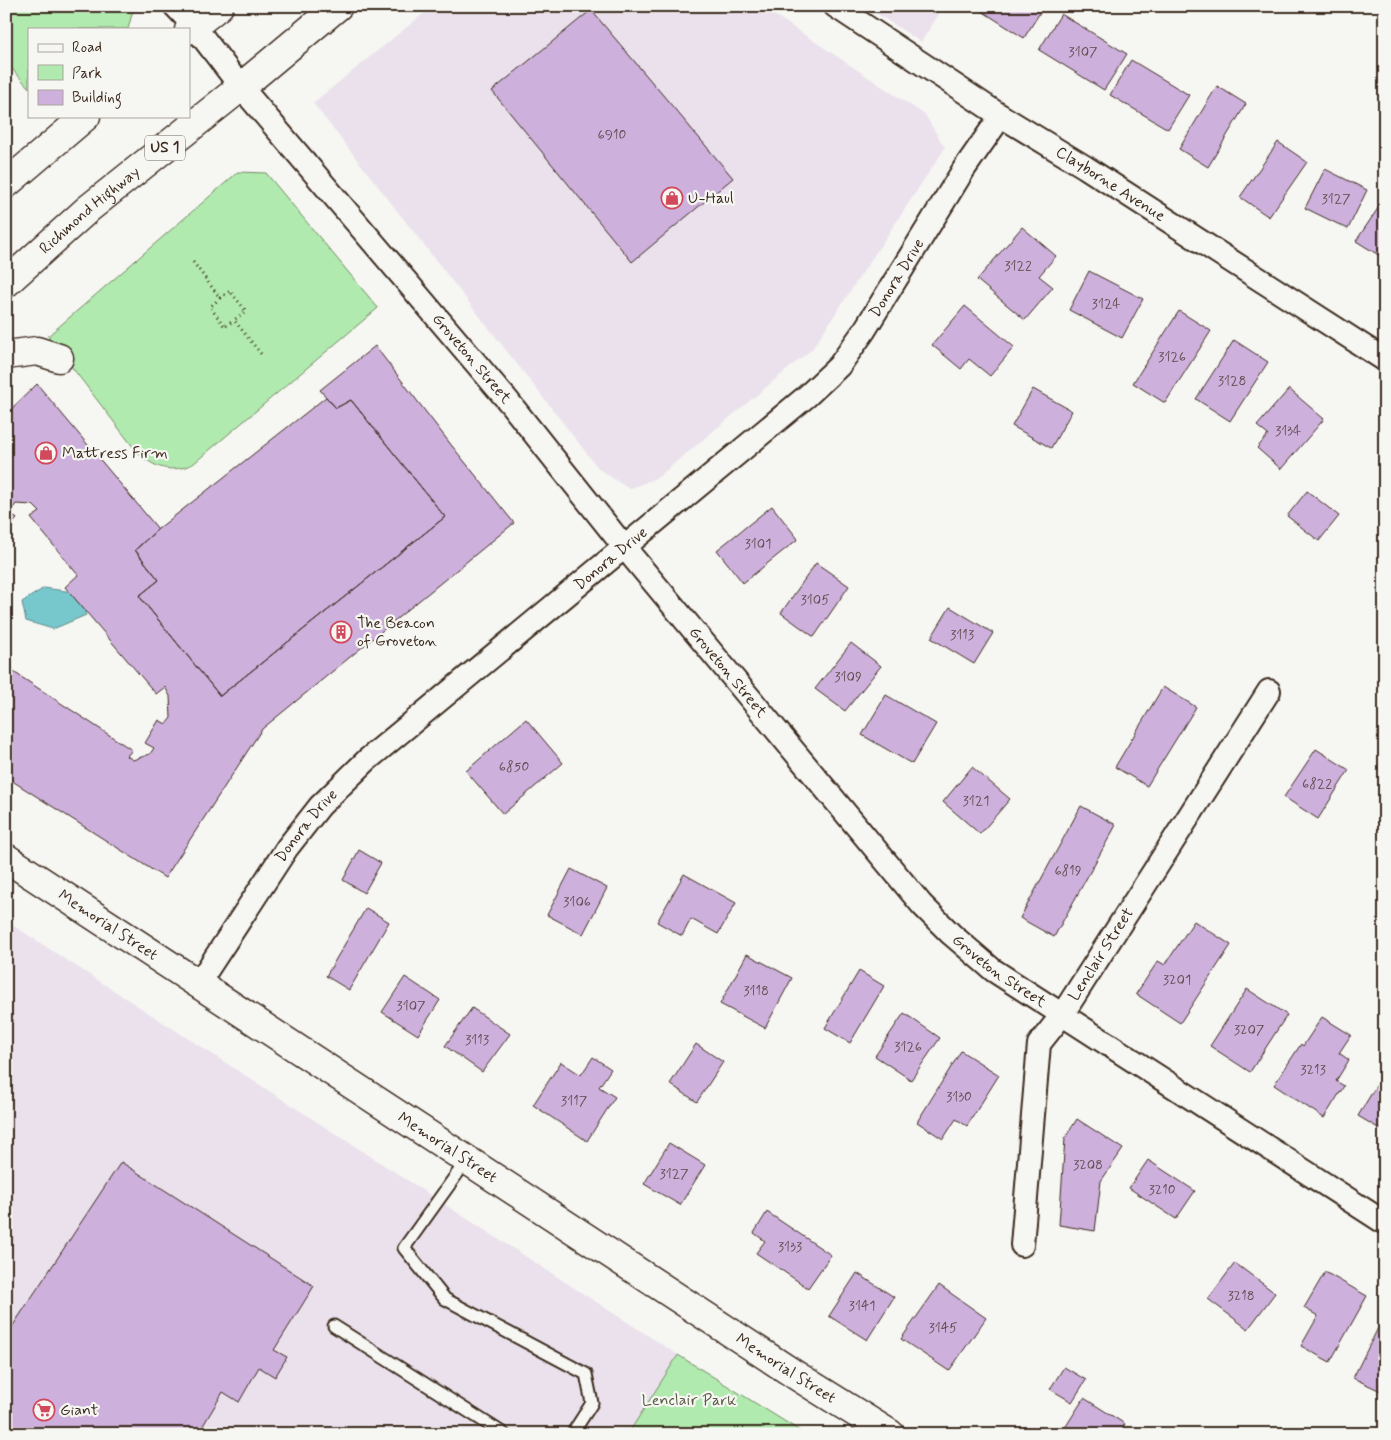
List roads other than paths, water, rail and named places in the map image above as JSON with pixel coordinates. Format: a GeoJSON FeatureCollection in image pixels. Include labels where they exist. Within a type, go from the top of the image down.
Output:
{"type":"FeatureCollection","features":[{"type":"Feature","properties":{"kind":"main road"},"geometry":{"type":"LineString","coordinates":[[192,28],[218,6]]}},
{"type":"Feature","properties":{"kind":"main road","name":"Richmond Highway"},"geometry":{"type":"LineString","coordinates":[[6,283],[88,209],[241,87],[338,6]]}},
{"type":"Feature","properties":{"kind":"main road"},"geometry":{"type":"LineString","coordinates":[[6,184],[84,118]]}},
{"type":"Feature","properties":{"kind":"main road"},"geometry":{"type":"LineString","coordinates":[[6,355],[37,351],[59,358]]}},
{"type":"Feature","properties":{"kind":"main road","name":"Memorial Street"},"geometry":{"type":"LineString","coordinates":[[6,858],[797,1376],[890,1434]]}},
{"type":"Feature","properties":{"kind":"street","name":"Groveton Street"},"geometry":{"type":"LineString","coordinates":[[175,6],[412,290],[509,402],[625,548],[922,905],[951,934],[993,970],[1385,1223]]}},
{"type":"Feature","properties":{"kind":"street","name":"Clayborne Avenue"},"geometry":{"type":"LineString","coordinates":[[835,6],[1001,116],[1085,167],[1385,360]]}},
{"type":"Feature","properties":{"kind":"street","name":"Donora Drive"},"geometry":{"type":"LineString","coordinates":[[198,984],[287,848],[320,806],[367,760],[625,548],[807,396],[839,366],[864,331],[964,169],[1001,116]]}},
{"type":"Feature","properties":{"kind":"street","name":"Lenclair Street"},"geometry":{"type":"LineString","coordinates":[[1022,1245],[1039,1044],[1062,1016],[1269,692]]}},
{"type":"Feature","properties":{"kind":"lane"},"geometry":{"type":"LineString","coordinates":[[467,1160],[404,1248],[445,1299],[586,1374],[592,1403],[572,1434]]}},
{"type":"Feature","properties":{"kind":"lane"},"geometry":{"type":"LineString","coordinates":[[334,1326],[504,1434]]}},
{"type":"Feature","properties":{"kind":"water"},"geometry":{"type":"Polygon","coordinates":[[[44,588],[80,593],[86,615],[53,629],[26,621],[22,602],[44,588]]]}},
{"type":"Feature","properties":{"kind":"place","name":"U-Haul"},"geometry":{"type":"Point","coordinates":[672,198]}},
{"type":"Feature","properties":{"kind":"place","name":"Mattress Firm"},"geometry":{"type":"Point","coordinates":[46,453]}},
{"type":"Feature","properties":{"kind":"place","name":"The Beacon of Groveton"},"geometry":{"type":"Point","coordinates":[341,632]}},
{"type":"Feature","properties":{"kind":"place","name":"Giant"},"geometry":{"type":"Point","coordinates":[44,1410]}},
{"type":"Feature","properties":{"kind":"park label","name":"Lenclair Park"},"geometry":{"type":"Point","coordinates":[689,1400]}}]}
